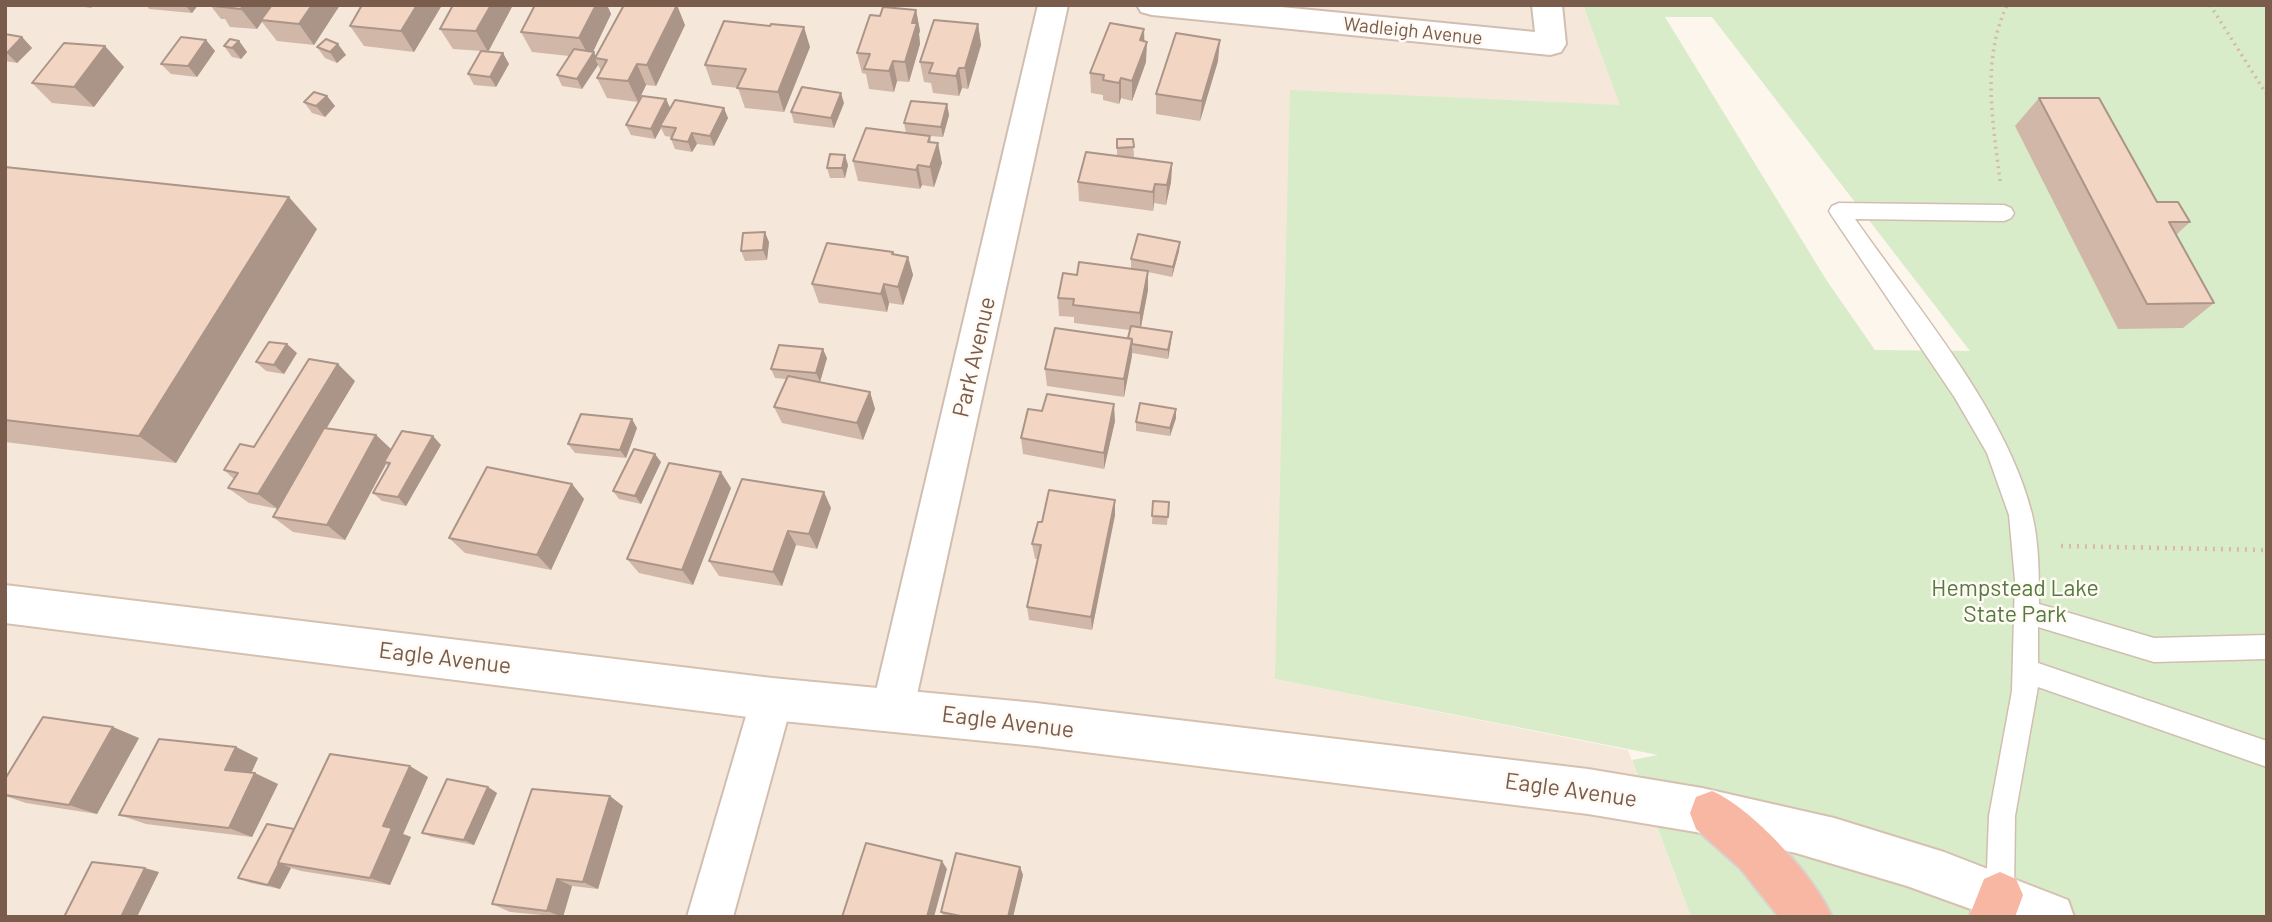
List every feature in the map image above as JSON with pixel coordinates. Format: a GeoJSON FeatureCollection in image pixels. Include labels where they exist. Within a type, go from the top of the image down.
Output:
{"type":"FeatureCollection","features":[{"type":"Feature","properties":{"kind":"highway"},"geometry":{"type":"LineString","coordinates":[[1712,813],[1756,852],[1809,917]]}},
{"type":"Feature","properties":{"kind":"street","name":"Park Avenue"},"geometry":{"type":"LineString","coordinates":[[893,708],[1053,5]]}},
{"type":"Feature","properties":{"kind":"street","name":"Wadleigh Avenue"},"geometry":{"type":"LineString","coordinates":[[1152,5],[1550,44],[1550,13],[1547,5]]}},
{"type":"Feature","properties":{"kind":"street","name":"Eagle Avenue"},"geometry":{"type":"LineString","coordinates":[[5,604],[772,699],[893,708],[1524,782],[1712,813],[1867,850],[1999,910],[2051,917]]}},
{"type":"Feature","properties":{"kind":"street"},"geometry":{"type":"LineString","coordinates":[[710,917],[772,699]]}},
{"type":"Feature","properties":{"kind":"lane"},"geometry":{"type":"LineString","coordinates":[[1999,910],[2002,816],[2026,671],[2021,515],[1997,450],[1930,339],[1839,211],[2004,213]]}},
{"type":"Feature","properties":{"kind":"lane"},"geometry":{"type":"LineString","coordinates":[[2026,612],[2154,650],[2267,647]]}},
{"type":"Feature","properties":{"kind":"lane"},"geometry":{"type":"LineString","coordinates":[[2026,671],[2267,754]]}},
{"type":"Feature","properties":{"kind":"path"},"geometry":{"type":"LineString","coordinates":[[2004,213],[1992,110],[1992,45],[2007,5]]}},
{"type":"Feature","properties":{"kind":"path"},"geometry":{"type":"LineString","coordinates":[[2210,5],[2267,95]]}},
{"type":"Feature","properties":{"kind":"path"},"geometry":{"type":"LineString","coordinates":[[2024,545],[2267,550]]}},
{"type":"Feature","properties":{"kind":"shaded area"},"geometry":{"type":"Polygon","coordinates":[[[5,5],[1583,5],[1621,105],[1275,679],[1628,750],[1691,917],[5,917],[5,5]]]}},
{"type":"Feature","properties":{"kind":"green space","name":"Hempstead Lake State Park"},"geometry":{"type":"Polygon","coordinates":[[[1583,5],[2267,5],[2267,917],[1691,917],[1632,760],[1658,755],[1275,679],[1290,90],[1620,105],[1583,5]],[[1665,17],[1827,281],[1875,350],[1970,351],[1712,17],[1665,17]]]}},
{"type":"Feature","properties":{"kind":"building"},"geometry":{"type":"Polygon","coordinates":[[[215,5],[243,5],[241,9],[215,5]]]}},
{"type":"Feature","properties":{"kind":"building"},"geometry":{"type":"Polygon","coordinates":[[[272,5],[312,5],[299,24],[261,20],[272,5]]]}},
{"type":"Feature","properties":{"kind":"building"},"geometry":{"type":"Polygon","coordinates":[[[362,5],[417,5],[401,31],[350,26],[362,5]]]}},
{"type":"Feature","properties":{"kind":"building"},"geometry":{"type":"Polygon","coordinates":[[[453,5],[491,5],[476,31],[440,29],[453,5]]]}},
{"type":"Feature","properties":{"kind":"building"},"geometry":{"type":"Polygon","coordinates":[[[535,5],[596,5],[579,38],[521,32],[535,5]]]}},
{"type":"Feature","properties":{"kind":"building"},"geometry":{"type":"Polygon","coordinates":[[[624,5],[677,5],[647,65],[637,64],[628,81],[597,78],[607,60],[595,58],[624,5]]]}},
{"type":"Feature","properties":{"kind":"building"},"geometry":{"type":"Polygon","coordinates":[[[883,7],[916,10],[912,23],[917,23],[905,62],[893,61],[889,71],[864,69],[870,54],[857,53],[870,15],[880,16],[883,7]]]}},
{"type":"Feature","properties":{"kind":"building"},"geometry":{"type":"Polygon","coordinates":[[[934,20],[978,24],[965,68],[959,68],[956,76],[929,73],[933,63],[920,62],[934,20]]]}},
{"type":"Feature","properties":{"kind":"building"},"geometry":{"type":"Polygon","coordinates":[[[724,21],[804,27],[778,92],[737,88],[746,69],[705,65],[724,21]]]}},
{"type":"Feature","properties":{"kind":"building"},"geometry":{"type":"Polygon","coordinates":[[[1110,23],[1144,29],[1140,40],[1147,42],[1132,81],[1121,78],[1119,83],[1103,80],[1104,75],[1090,73],[1110,23]]]}},
{"type":"Feature","properties":{"kind":"building"},"geometry":{"type":"Polygon","coordinates":[[[1176,33],[1220,40],[1202,101],[1156,94],[1176,33]]]}},
{"type":"Feature","properties":{"kind":"building"},"geometry":{"type":"Polygon","coordinates":[[[5,34],[22,37],[7,53],[5,53],[5,34]]]}},
{"type":"Feature","properties":{"kind":"building"},"geometry":{"type":"Polygon","coordinates":[[[181,37],[206,40],[188,66],[161,64],[181,37]]]}},
{"type":"Feature","properties":{"kind":"building"},"geometry":{"type":"Polygon","coordinates":[[[230,39],[239,41],[232,48],[224,46],[230,39]]]}},
{"type":"Feature","properties":{"kind":"building"},"geometry":{"type":"Polygon","coordinates":[[[326,39],[338,44],[330,52],[317,47],[326,39]]]}},
{"type":"Feature","properties":{"kind":"building"},"geometry":{"type":"Polygon","coordinates":[[[64,43],[105,46],[74,87],[32,83],[64,43]]]}},
{"type":"Feature","properties":{"kind":"building"},"geometry":{"type":"Polygon","coordinates":[[[574,49],[594,52],[577,79],[557,75],[574,49]]]}},
{"type":"Feature","properties":{"kind":"building"},"geometry":{"type":"Polygon","coordinates":[[[481,51],[503,53],[490,77],[468,74],[481,51]]]}},
{"type":"Feature","properties":{"kind":"building"},"geometry":{"type":"Polygon","coordinates":[[[802,87],[841,93],[831,118],[791,112],[802,87]]]}},
{"type":"Feature","properties":{"kind":"building"},"geometry":{"type":"Polygon","coordinates":[[[314,92],[327,96],[316,106],[304,102],[314,92]]]}},
{"type":"Feature","properties":{"kind":"building"},"geometry":{"type":"Polygon","coordinates":[[[642,96],[666,99],[651,129],[626,125],[642,96]]]}},
{"type":"Feature","properties":{"kind":"building"},"geometry":{"type":"Polygon","coordinates":[[[2039,98],[2099,98],[2157,202],[2178,202],[2190,222],[2169,222],[2214,303],[2147,304],[2039,98]]]}},
{"type":"Feature","properties":{"kind":"building"},"geometry":{"type":"Polygon","coordinates":[[[675,100],[724,108],[710,136],[692,133],[688,142],[671,139],[676,128],[660,126],[675,100]]]}},
{"type":"Feature","properties":{"kind":"building"},"geometry":{"type":"Polygon","coordinates":[[[911,101],[947,104],[941,127],[904,123],[911,101]]]}},
{"type":"Feature","properties":{"kind":"building"},"geometry":{"type":"Polygon","coordinates":[[[866,128],[930,136],[928,142],[938,143],[930,167],[918,165],[916,170],[853,161],[866,128]]]}},
{"type":"Feature","properties":{"kind":"building"},"geometry":{"type":"Polygon","coordinates":[[[1117,139],[1133,139],[1134,147],[1117,148],[1117,139]]]}},
{"type":"Feature","properties":{"kind":"building"},"geometry":{"type":"Polygon","coordinates":[[[1086,152],[1172,163],[1167,185],[1155,184],[1153,192],[1078,182],[1086,152]]]}},
{"type":"Feature","properties":{"kind":"building"},"geometry":{"type":"Polygon","coordinates":[[[830,154],[845,155],[842,168],[827,168],[830,154]]]}},
{"type":"Feature","properties":{"kind":"building"},"geometry":{"type":"Polygon","coordinates":[[[5,167],[289,197],[139,436],[5,420],[5,167]]]}},
{"type":"Feature","properties":{"kind":"building"},"geometry":{"type":"Polygon","coordinates":[[[765,232],[763,250],[741,251],[743,233],[765,232]]]}},
{"type":"Feature","properties":{"kind":"building"},"geometry":{"type":"Polygon","coordinates":[[[1138,234],[1180,242],[1173,267],[1131,259],[1138,234]]]}},
{"type":"Feature","properties":{"kind":"building"},"geometry":{"type":"Polygon","coordinates":[[[827,243],[893,252],[892,254],[908,257],[898,287],[884,284],[881,294],[812,284],[827,243]]]}},
{"type":"Feature","properties":{"kind":"building"},"geometry":{"type":"Polygon","coordinates":[[[1079,262],[1148,271],[1140,313],[1073,305],[1074,299],[1058,298],[1063,273],[1077,275],[1079,262]]]}},
{"type":"Feature","properties":{"kind":"building"},"geometry":{"type":"Polygon","coordinates":[[[1131,326],[1172,332],[1168,350],[1132,344],[1132,339],[1128,338],[1131,326]]]}},
{"type":"Feature","properties":{"kind":"building"},"geometry":{"type":"Polygon","coordinates":[[[1055,328],[1132,339],[1124,379],[1045,369],[1055,328]]]}},
{"type":"Feature","properties":{"kind":"building"},"geometry":{"type":"Polygon","coordinates":[[[269,342],[287,344],[274,365],[256,362],[269,342]]]}},
{"type":"Feature","properties":{"kind":"building"},"geometry":{"type":"Polygon","coordinates":[[[779,345],[823,349],[816,373],[771,369],[779,345]]]}},
{"type":"Feature","properties":{"kind":"building"},"geometry":{"type":"Polygon","coordinates":[[[309,359],[338,364],[258,494],[228,488],[238,473],[224,470],[240,444],[254,447],[309,359]]]}},
{"type":"Feature","properties":{"kind":"building"},"geometry":{"type":"Polygon","coordinates":[[[788,376],[870,392],[857,423],[774,407],[788,376]]]}},
{"type":"Feature","properties":{"kind":"building"},"geometry":{"type":"Polygon","coordinates":[[[1047,394],[1114,404],[1104,453],[1021,438],[1028,409],[1042,411],[1047,394]]]}},
{"type":"Feature","properties":{"kind":"building"},"geometry":{"type":"Polygon","coordinates":[[[1140,403],[1176,409],[1170,428],[1136,422],[1140,403]]]}},
{"type":"Feature","properties":{"kind":"building"},"geometry":{"type":"Polygon","coordinates":[[[581,414],[632,419],[620,450],[568,444],[581,414]]]}},
{"type":"Feature","properties":{"kind":"building"},"geometry":{"type":"Polygon","coordinates":[[[324,428],[376,435],[327,525],[273,517],[324,428]]]}},
{"type":"Feature","properties":{"kind":"building"},"geometry":{"type":"Polygon","coordinates":[[[402,431],[433,436],[398,497],[373,493],[390,463],[384,462],[402,431]]]}},
{"type":"Feature","properties":{"kind":"building"},"geometry":{"type":"Polygon","coordinates":[[[634,449],[655,454],[635,496],[613,491],[634,449]]]}},
{"type":"Feature","properties":{"kind":"building"},"geometry":{"type":"Polygon","coordinates":[[[669,463],[721,472],[682,570],[627,559],[669,463]]]}},
{"type":"Feature","properties":{"kind":"building"},"geometry":{"type":"Polygon","coordinates":[[[487,467],[572,484],[537,555],[449,538],[487,467]]]}},
{"type":"Feature","properties":{"kind":"building"},"geometry":{"type":"Polygon","coordinates":[[[742,479],[824,492],[809,534],[788,531],[773,572],[709,561],[742,479]]]}},
{"type":"Feature","properties":{"kind":"building"},"geometry":{"type":"Polygon","coordinates":[[[1049,490],[1115,500],[1091,617],[1027,607],[1041,545],[1032,544],[1038,522],[1042,522],[1049,490]]]}},
{"type":"Feature","properties":{"kind":"building"},"geometry":{"type":"Polygon","coordinates":[[[1153,501],[1169,502],[1168,517],[1152,516],[1153,501]]]}},
{"type":"Feature","properties":{"kind":"building"},"geometry":{"type":"Polygon","coordinates":[[[43,717],[113,727],[69,805],[5,795],[5,779],[43,717]]]}},
{"type":"Feature","properties":{"kind":"building"},"geometry":{"type":"Polygon","coordinates":[[[159,739],[236,747],[225,770],[255,773],[229,828],[119,815],[159,739]]]}},
{"type":"Feature","properties":{"kind":"building"},"geometry":{"type":"Polygon","coordinates":[[[330,754],[410,766],[383,826],[392,828],[370,878],[278,863],[330,754]]]}},
{"type":"Feature","properties":{"kind":"building"},"geometry":{"type":"Polygon","coordinates":[[[447,779],[488,787],[464,840],[422,833],[447,779]]]}},
{"type":"Feature","properties":{"kind":"building"},"geometry":{"type":"Polygon","coordinates":[[[532,789],[610,796],[583,882],[557,879],[547,911],[492,904],[532,789]]]}},
{"type":"Feature","properties":{"kind":"building"},"geometry":{"type":"Polygon","coordinates":[[[267,824],[294,829],[268,885],[238,878],[267,824]]]}},
{"type":"Feature","properties":{"kind":"building"},"geometry":{"type":"Polygon","coordinates":[[[866,843],[942,861],[927,917],[842,917],[866,843]]]}},
{"type":"Feature","properties":{"kind":"building"},"geometry":{"type":"Polygon","coordinates":[[[956,853],[1020,867],[1008,917],[965,917],[941,912],[956,853]]]}},
{"type":"Feature","properties":{"kind":"building"},"geometry":{"type":"Polygon","coordinates":[[[92,862],[145,868],[121,917],[64,917],[92,862]]]}}]}
